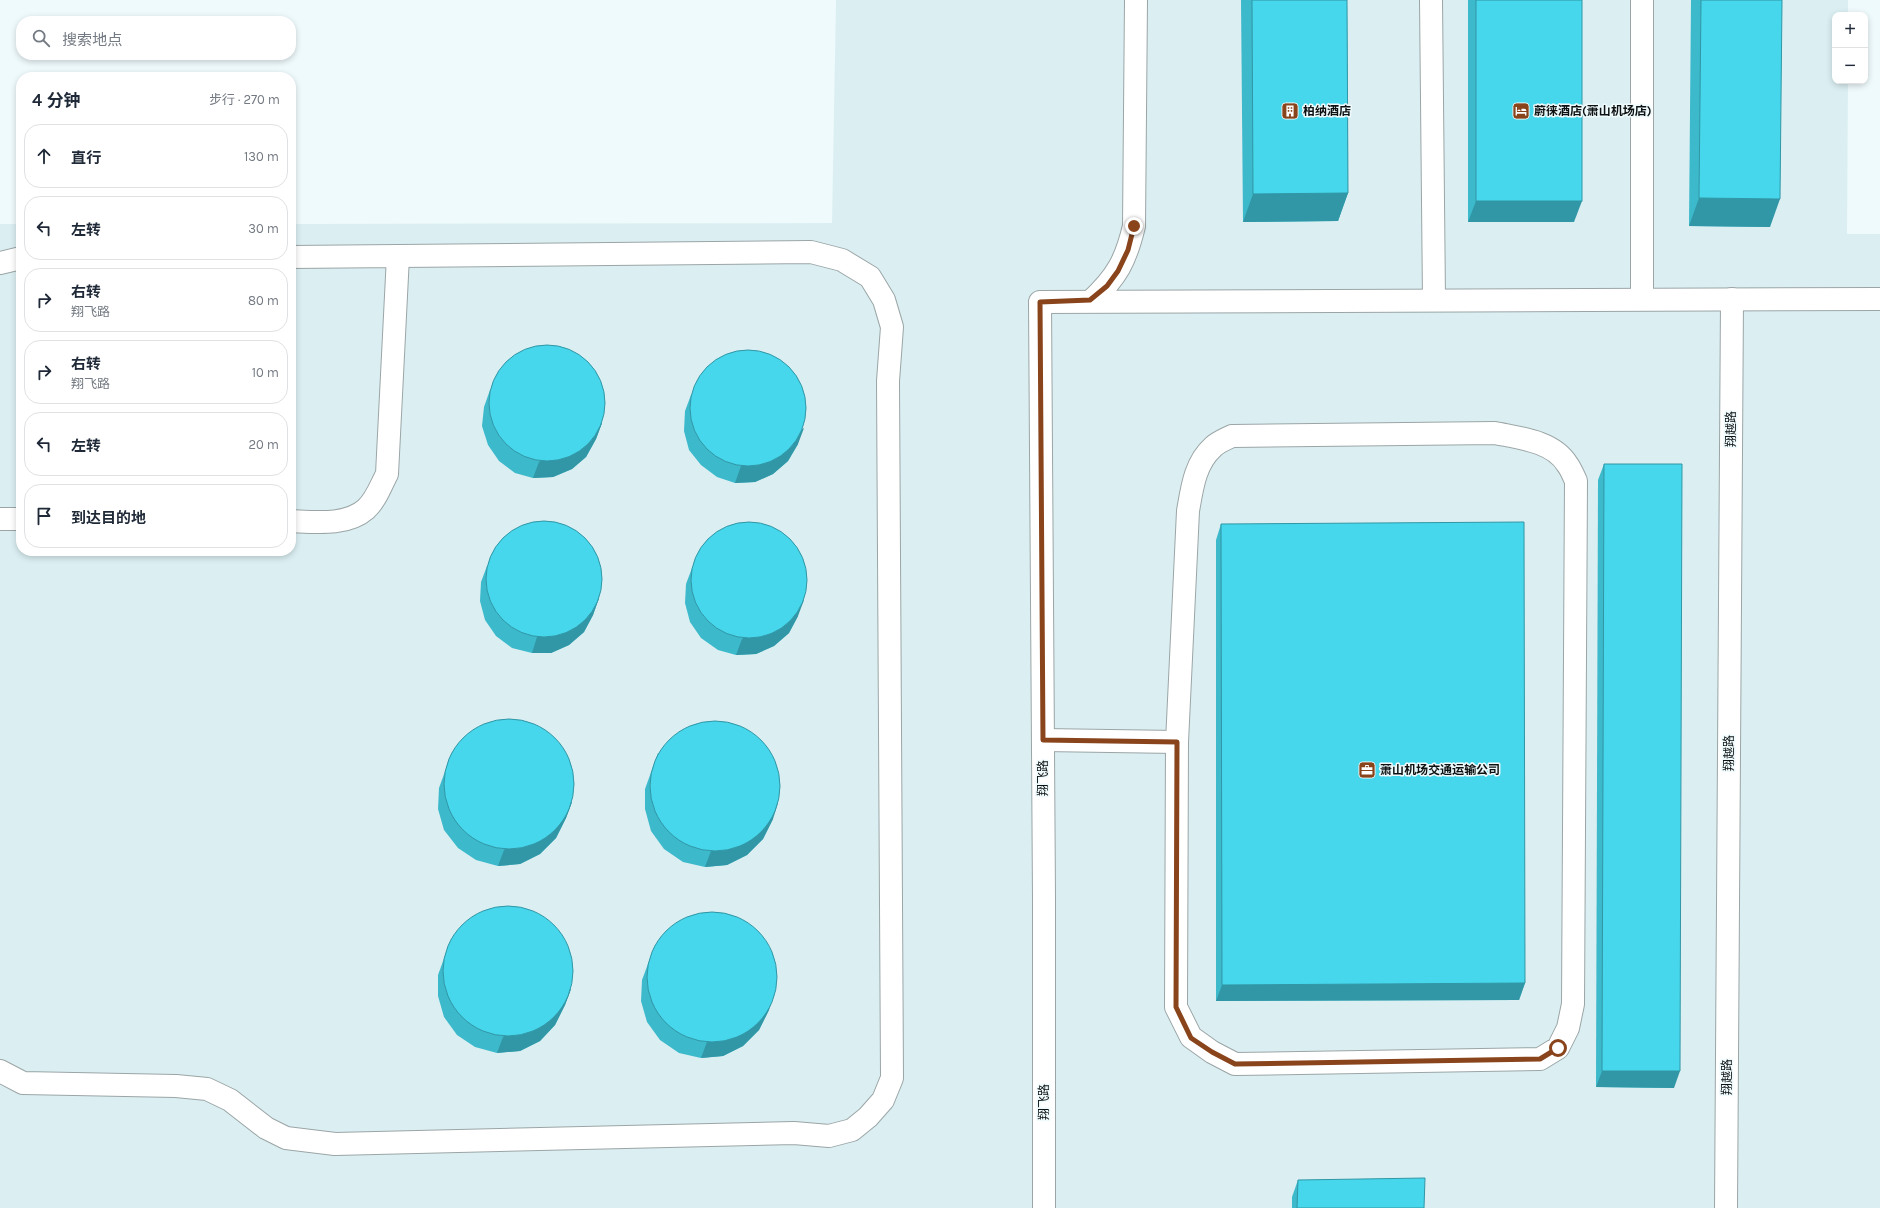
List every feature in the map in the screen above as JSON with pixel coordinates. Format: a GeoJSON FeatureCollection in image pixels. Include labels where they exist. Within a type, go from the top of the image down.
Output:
{"type":"FeatureCollection","features":[{"type":"Feature","properties":{"kind":"street"},"geometry":{"type":"LineString","coordinates":[[1090,300],[1107,286],[1118,271],[1128,250],[1134,226],[1136,0]]}},
{"type":"Feature","properties":{"kind":"street"},"geometry":{"type":"LineString","coordinates":[[1431,0],[1434,300]]}},
{"type":"Feature","properties":{"kind":"street"},"geometry":{"type":"LineString","coordinates":[[1642,0],[1642,299]]}},
{"type":"Feature","properties":{"kind":"street"},"geometry":{"type":"LineString","coordinates":[[0,1071],[23,1083],[176,1086],[207,1089],[230,1100],[266,1128],[286,1138],[335,1144],[794,1134],[829,1136],[852,1130],[868,1117],[883,1100],[892,1078],[888,381],[892,326],[884,300],[870,278],[842,260],[811,252],[296,257]]}},
{"type":"Feature","properties":{"kind":"street"},"geometry":{"type":"LineString","coordinates":[[296,521],[324,522],[350,518],[366,508],[378,492],[387,474],[398,256]]}},
{"type":"Feature","properties":{"kind":"street"},"geometry":{"type":"LineString","coordinates":[[0,262],[16,259]]}},
{"type":"Feature","properties":{"kind":"street","name":"翔越路"},"geometry":{"type":"LineString","coordinates":[[1726,1208],[1732,299]]}},
{"type":"Feature","properties":{"kind":"street"},"geometry":{"type":"LineString","coordinates":[[1090,300],[1880,299]]}},
{"type":"Feature","properties":{"kind":"street","name":"翔飞路"},"geometry":{"type":"LineString","coordinates":[[1044,1208],[1040,302],[1090,300]]}},
{"type":"Feature","properties":{"kind":"street"},"geometry":{"type":"LineString","coordinates":[[1495,433],[1528,440],[1551,448],[1567,463],[1576,481],[1573,1004],[1568,1028],[1558,1048],[1540,1059],[1235,1064],[1212,1052],[1191,1038],[1176,1007],[1177,742],[1188,511],[1193,483],[1201,460],[1214,446],[1232,436],[1495,433]]}},
{"type":"Feature","properties":{"kind":"street"},"geometry":{"type":"LineString","coordinates":[[0,519],[16,519]]}},
{"type":"Feature","properties":{"kind":"street"},"geometry":{"type":"LineString","coordinates":[[1043,740],[1177,742]]}},
{"type":"Feature","properties":{"kind":"shaded area"},"geometry":{"type":"Polygon","coordinates":[[[836,0],[1848,0],[1848,12],[1832,12],[1832,84],[1848,84],[1847,234],[1880,234],[1880,1208],[0,1208],[0,224],[16,224],[16,556],[296,556],[296,224],[832,223],[836,0]]]}},
{"type":"Feature","properties":{"kind":"building","name":"柏纳酒店"},"geometry":{"type":"Polygon","coordinates":[[[1252,0],[1347,0],[1348,193],[1253,194],[1252,0]]]}},
{"type":"Feature","properties":{"kind":"building","name":"蔚徕酒店(萧山机场店)"},"geometry":{"type":"Polygon","coordinates":[[[1476,0],[1582,0],[1582,201],[1476,201],[1476,0]]]}},
{"type":"Feature","properties":{"kind":"building"},"geometry":{"type":"Polygon","coordinates":[[[1701,0],[1782,0],[1780,199],[1699,198],[1701,0]]]}},
{"type":"Feature","properties":{"kind":"building"},"geometry":{"type":"Polygon","coordinates":[[[547,345],[569,349],[588,362],[601,381],[605,403],[601,425],[588,444],[569,457],[547,461],[525,457],[506,444],[493,425],[489,403],[493,381],[506,362],[525,349],[547,345]]]}},
{"type":"Feature","properties":{"kind":"building"},"geometry":{"type":"Polygon","coordinates":[[[748,350],[770,354],[789,367],[802,386],[806,408],[802,430],[789,449],[770,462],[748,466],[726,462],[707,449],[694,430],[690,408],[694,386],[707,367],[726,354],[748,350]]]}},
{"type":"Feature","properties":{"kind":"building"},"geometry":{"type":"Polygon","coordinates":[[[1604,464],[1682,464],[1680,1071],[1602,1071],[1604,464]]]}},
{"type":"Feature","properties":{"kind":"building"},"geometry":{"type":"Polygon","coordinates":[[[544,521],[566,525],[585,538],[598,557],[602,579],[598,601],[585,620],[566,633],[544,637],[522,633],[503,620],[490,601],[486,579],[490,557],[503,538],[522,525],[544,521]]]}},
{"type":"Feature","properties":{"kind":"building"},"geometry":{"type":"Polygon","coordinates":[[[749,522],[771,526],[790,539],[803,558],[807,580],[803,602],[790,621],[771,634],[749,638],[727,634],[708,621],[695,602],[691,580],[695,558],[708,539],[727,526],[749,522]]]}},
{"type":"Feature","properties":{"kind":"building","name":"萧山机场交通运输公司"},"geometry":{"type":"Polygon","coordinates":[[[1524,522],[1525,983],[1222,985],[1221,524],[1524,522]]]}},
{"type":"Feature","properties":{"kind":"building"},"geometry":{"type":"Polygon","coordinates":[[[509,719],[522,720],[534,724],[555,738],[569,759],[573,771],[573,797],[569,809],[555,830],[534,844],[522,848],[509,849],[496,848],[484,844],[463,830],[449,809],[445,797],[444,784],[445,771],[449,759],[463,738],[484,724],[496,720],[509,719]]]}},
{"type":"Feature","properties":{"kind":"building"},"geometry":{"type":"Polygon","coordinates":[[[715,721],[728,722],[740,726],[761,740],[775,761],[779,773],[779,799],[775,811],[761,832],[740,846],[728,850],[715,851],[702,850],[690,846],[669,832],[655,811],[651,799],[650,786],[651,773],[655,761],[669,740],[690,726],[702,722],[715,721]]]}},
{"type":"Feature","properties":{"kind":"building"},"geometry":{"type":"Polygon","coordinates":[[[508,906],[521,907],[533,911],[554,925],[568,946],[572,958],[572,984],[568,996],[554,1017],[533,1031],[521,1035],[508,1036],[495,1035],[483,1031],[462,1017],[448,996],[444,984],[443,971],[444,958],[448,946],[462,925],[483,911],[495,907],[508,906]]]}},
{"type":"Feature","properties":{"kind":"building"},"geometry":{"type":"Polygon","coordinates":[[[712,912],[725,913],[737,917],[758,931],[772,952],[776,964],[776,990],[772,1002],[758,1023],[737,1037],[725,1041],[712,1042],[699,1041],[687,1037],[666,1023],[652,1002],[648,990],[647,977],[648,964],[652,952],[666,931],[687,917],[699,913],[712,912]]]}},
{"type":"Feature","properties":{"kind":"building"},"geometry":{"type":"Polygon","coordinates":[[[1425,1178],[1424,1208],[1297,1208],[1298,1180],[1425,1178]]]}},
{"type":"Feature","properties":{"kind":"place","name":"柏纳酒店"},"geometry":{"type":"Point","coordinates":[1290,111]}},
{"type":"Feature","properties":{"kind":"place","name":"蔚徕酒店(萧山机场店)"},"geometry":{"type":"Point","coordinates":[1521,111]}},
{"type":"Feature","properties":{"kind":"place","name":"萧山机场交通运输公司"},"geometry":{"type":"Point","coordinates":[1367,770]}},
{"type":"Feature","properties":{"kind":"route"},"geometry":{"type":"LineString","coordinates":[[1134,226],[1128,250],[1118,271],[1107,286],[1090,300],[1040,302],[1043,740],[1177,742],[1176,1007],[1191,1038],[1212,1052],[1235,1064],[1540,1059],[1558,1048]]}}]}
